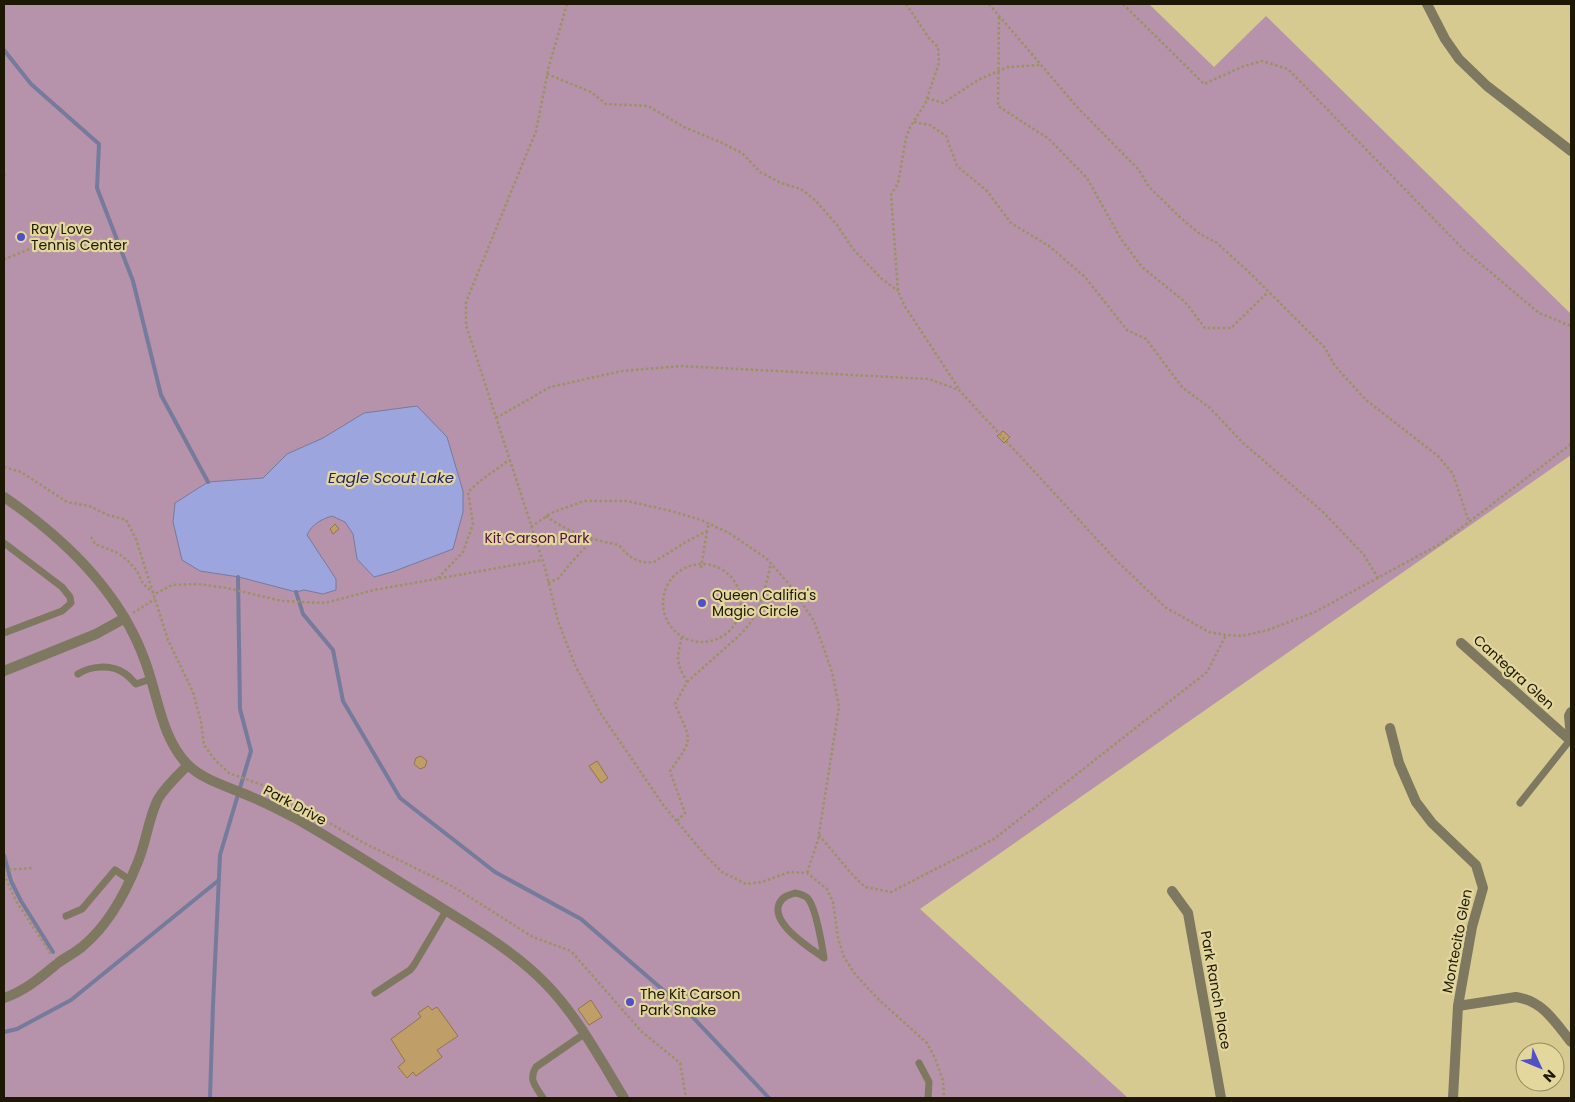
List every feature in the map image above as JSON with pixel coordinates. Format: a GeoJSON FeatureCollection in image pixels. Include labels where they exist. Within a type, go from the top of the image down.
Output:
{"type":"FeatureCollection","features":[{"type":"Feature","properties":{"kind":"street"},"geometry":{"type":"LineString","coordinates":[[1427,4],[1445,39],[1459,59],[1487,86],[1571,151]]}},
{"type":"Feature","properties":{"kind":"street","name":"Park Drive"},"geometry":{"type":"LineString","coordinates":[[4,497],[32,517],[78,557],[125,618],[133,630],[151,679],[165,726],[179,754],[188,765],[201,776],[244,793],[294,818],[512,953],[548,986],[571,1014],[624,1098]]}},
{"type":"Feature","properties":{"kind":"street"},"geometry":{"type":"LineString","coordinates":[[4,671],[96,634],[125,618]]}},
{"type":"Feature","properties":{"kind":"street","name":"Cantegra Glen"},"geometry":{"type":"LineString","coordinates":[[1461,643],[1571,740]]}},
{"type":"Feature","properties":{"kind":"street"},"geometry":{"type":"LineString","coordinates":[[1571,712],[1569,716],[1571,740]]}},
{"type":"Feature","properties":{"kind":"street","name":"Montecito Glen"},"geometry":{"type":"LineString","coordinates":[[1390,728],[1399,763],[1416,802],[1432,823],[1476,865],[1483,888],[1472,927],[1458,1006],[1454,1098]]}},
{"type":"Feature","properties":{"kind":"street"},"geometry":{"type":"LineString","coordinates":[[6,994],[42,977],[58,963],[83,946],[97,931],[120,899],[138,863],[158,799],[188,765]]}},
{"type":"Feature","properties":{"kind":"street","name":"Park Ranch Place"},"geometry":{"type":"LineString","coordinates":[[1172,891],[1188,913],[1221,1098]]}},
{"type":"Feature","properties":{"kind":"street"},"geometry":{"type":"LineString","coordinates":[[1458,1006],[1516,997],[1526,999],[1542,1007],[1571,1042]]}},
{"type":"Feature","properties":{"kind":"lane"},"geometry":{"type":"LineString","coordinates":[[4,543],[62,587],[70,597],[70,603],[62,611],[4,633]]}},
{"type":"Feature","properties":{"kind":"lane"},"geometry":{"type":"LineString","coordinates":[[78,674],[92,667],[100,667],[120,670],[136,684],[151,679]]}},
{"type":"Feature","properties":{"kind":"lane"},"geometry":{"type":"LineString","coordinates":[[1520,803],[1571,740]]}},
{"type":"Feature","properties":{"kind":"lane"},"geometry":{"type":"LineString","coordinates":[[66,916],[82,909],[115,870],[130,880]]}},
{"type":"Feature","properties":{"kind":"lane"},"geometry":{"type":"LineString","coordinates":[[795,893],[806,896],[810,900],[820,932],[824,958],[802,942],[779,918],[778,906],[784,897],[795,893]]}},
{"type":"Feature","properties":{"kind":"lane"},"geometry":{"type":"LineString","coordinates":[[375,993],[410,970],[446,911]]}},
{"type":"Feature","properties":{"kind":"lane"},"geometry":{"type":"LineString","coordinates":[[543,1098],[532,1082],[532,1074],[536,1067],[584,1034]]}},
{"type":"Feature","properties":{"kind":"lane"},"geometry":{"type":"LineString","coordinates":[[919,1063],[929,1082],[928,1098]]}},
{"type":"Feature","properties":{"kind":"path"},"geometry":{"type":"LineString","coordinates":[[567,4],[547,74],[536,131],[466,302],[466,325],[542,560],[558,621],[580,673],[601,714],[664,806]]}},
{"type":"Feature","properties":{"kind":"path"},"geometry":{"type":"LineString","coordinates":[[906,4],[929,38],[938,47],[939,63],[927,98],[903,146],[898,183],[892,195],[898,291],[904,305],[959,390],[1115,559],[1165,607],[1209,632],[1242,636],[1276,627],[1316,612],[1440,544],[1571,444]]}},
{"type":"Feature","properties":{"kind":"path"},"geometry":{"type":"LineString","coordinates":[[989,4],[1077,107],[1139,170],[1155,194],[1200,234],[1217,243],[1268,292],[1325,348],[1335,366],[1366,400],[1438,456],[1453,474],[1469,522]]}},
{"type":"Feature","properties":{"kind":"path"},"geometry":{"type":"LineString","coordinates":[[1123,4],[1204,84],[1244,66],[1262,61],[1288,69],[1463,249],[1539,313],[1571,326]]}},
{"type":"Feature","properties":{"kind":"path"},"geometry":{"type":"LineString","coordinates":[[999,16],[998,106],[1049,139],[1087,178],[1121,239],[1142,267],[1185,302],[1205,328],[1231,328],[1268,292]]}},
{"type":"Feature","properties":{"kind":"path"},"geometry":{"type":"LineString","coordinates":[[927,98],[943,103],[978,80],[1008,67],[1041,65]]}},
{"type":"Feature","properties":{"kind":"path"},"geometry":{"type":"LineString","coordinates":[[547,74],[591,92],[606,104],[648,106],[684,127],[720,142],[742,154],[760,172],[780,183],[801,189],[822,207],[853,249],[882,279],[898,291]]}},
{"type":"Feature","properties":{"kind":"path"},"geometry":{"type":"LineString","coordinates":[[914,122],[930,126],[946,136],[958,166],[987,191],[1011,223],[1049,246],[1085,277],[1127,330],[1146,340],[1182,387],[1210,408],[1242,442],[1324,512],[1364,555],[1378,578]]}},
{"type":"Feature","properties":{"kind":"path"},"geometry":{"type":"LineString","coordinates":[[4,258],[37,246]]}},
{"type":"Feature","properties":{"kind":"path"},"geometry":{"type":"LineString","coordinates":[[496,418],[550,387],[622,370],[681,366],[929,379],[959,390]]}},
{"type":"Feature","properties":{"kind":"path"},"geometry":{"type":"LineString","coordinates":[[438,578],[462,552],[473,524],[468,492],[509,460]]}},
{"type":"Feature","properties":{"kind":"path"},"geometry":{"type":"LineString","coordinates":[[4,468],[21,472],[67,502],[89,506],[108,515],[126,520],[136,539],[168,640],[194,692],[204,745],[215,760],[229,773],[249,781]]}},
{"type":"Feature","properties":{"kind":"path"},"geometry":{"type":"LineString","coordinates":[[531,527],[551,513],[584,502],[627,501],[671,511],[709,523],[729,533],[766,558],[790,584],[814,621],[832,672],[839,707],[818,835],[807,873]]}},
{"type":"Feature","properties":{"kind":"path"},"geometry":{"type":"LineString","coordinates":[[546,516],[568,530],[592,540],[619,545],[634,560],[649,563],[707,532]]}},
{"type":"Feature","properties":{"kind":"path"},"geometry":{"type":"LineString","coordinates":[[701,568],[709,523]]}},
{"type":"Feature","properties":{"kind":"path"},"geometry":{"type":"LineString","coordinates":[[91,537],[95,544],[118,553],[128,561],[137,572],[143,584],[154,594]]}},
{"type":"Feature","properties":{"kind":"path"},"geometry":{"type":"LineString","coordinates":[[548,583],[559,578],[592,540]]}},
{"type":"Feature","properties":{"kind":"path"},"geometry":{"type":"LineString","coordinates":[[154,594],[172,585],[198,584],[228,588],[282,601],[324,603],[374,590],[542,560]]}},
{"type":"Feature","properties":{"kind":"path"},"geometry":{"type":"LineString","coordinates":[[677,821],[685,813],[670,772],[689,744],[689,736],[675,704],[687,682],[750,624],[762,602],[771,563]]}},
{"type":"Feature","properties":{"kind":"path"},"geometry":{"type":"LineString","coordinates":[[694,564],[701,564],[716,566],[731,578],[739,593],[741,606],[740,615],[731,629],[712,640],[696,642],[682,636],[673,628],[665,617],[662,606],[670,578],[694,564]]}},
{"type":"Feature","properties":{"kind":"path"},"geometry":{"type":"LineString","coordinates":[[125,618],[155,599]]}},
{"type":"Feature","properties":{"kind":"path"},"geometry":{"type":"LineString","coordinates":[[818,835],[865,887],[891,892],[994,839],[1207,672],[1226,635]]}},
{"type":"Feature","properties":{"kind":"path"},"geometry":{"type":"LineString","coordinates":[[682,636],[677,657],[679,668],[687,682]]}},
{"type":"Feature","properties":{"kind":"path"},"geometry":{"type":"LineString","coordinates":[[364,843],[452,886],[533,937],[571,951],[641,1031],[680,1063],[686,1098]]}},
{"type":"Feature","properties":{"kind":"path"},"geometry":{"type":"LineString","coordinates":[[32,868],[4,872],[16,901],[34,931],[58,963]]}},
{"type":"Feature","properties":{"kind":"green space","name":"Kit Carson Park"},"geometry":{"type":"Polygon","coordinates":[[[4,4],[1149,4],[1214,67],[1266,16],[1571,314],[1571,455],[920,909],[1128,1098],[4,1098],[4,4]]]}},
{"type":"Feature","properties":{"kind":"water","name":"Eagle Scout Lake"},"geometry":{"type":"Polygon","coordinates":[[[417,406],[447,437],[463,491],[463,512],[453,549],[374,577],[357,559],[353,534],[345,522],[332,516],[328,517],[314,525],[307,535],[336,579],[336,590],[323,594],[304,590],[296,592],[239,577],[200,571],[182,560],[173,522],[175,503],[208,482],[263,478],[287,454],[323,438],[364,413],[417,406]]]}},
{"type":"Feature","properties":{"kind":"building"},"geometry":{"type":"Polygon","coordinates":[[[1003,431],[1010,437],[1004,443],[997,436],[1003,431]]]}},
{"type":"Feature","properties":{"kind":"building"},"geometry":{"type":"Polygon","coordinates":[[[335,524],[339,529],[333,534],[330,529],[335,524]]]}},
{"type":"Feature","properties":{"kind":"building"},"geometry":{"type":"Polygon","coordinates":[[[421,756],[427,761],[425,767],[420,769],[414,764],[416,758],[421,756]]]}},
{"type":"Feature","properties":{"kind":"building"},"geometry":{"type":"Polygon","coordinates":[[[597,761],[608,778],[601,783],[589,766],[597,761]]]}},
{"type":"Feature","properties":{"kind":"building"},"geometry":{"type":"Polygon","coordinates":[[[591,1000],[602,1017],[589,1025],[578,1009],[591,1000]]]}},
{"type":"Feature","properties":{"kind":"building"},"geometry":{"type":"Polygon","coordinates":[[[428,1006],[432,1010],[437,1007],[458,1036],[437,1050],[442,1057],[416,1076],[413,1072],[407,1078],[398,1067],[405,1061],[391,1039],[421,1017],[418,1013],[428,1006]]]}},
{"type":"Feature","properties":{"kind":"waterway"},"geometry":{"type":"LineString","coordinates":[[4,50],[31,84],[99,144],[97,188],[133,281],[161,395],[208,482]]}},
{"type":"Feature","properties":{"kind":"waterway"},"geometry":{"type":"LineString","coordinates":[[210,1098],[220,855],[251,751],[240,709],[238,577]]}},
{"type":"Feature","properties":{"kind":"waterway"},"geometry":{"type":"LineString","coordinates":[[296,592],[303,614],[333,650],[343,701],[400,798],[495,872],[581,919],[685,1009],[769,1098]]}},
{"type":"Feature","properties":{"kind":"waterway"},"geometry":{"type":"LineString","coordinates":[[4,855],[11,881],[21,901],[53,952]]}},
{"type":"Feature","properties":{"kind":"waterway"},"geometry":{"type":"LineString","coordinates":[[4,1032],[17,1029],[71,1000],[219,880]]}},
{"type":"Feature","properties":{"kind":"place","name":"Ray Love Tennis Center"},"geometry":{"type":"Point","coordinates":[21,237]}},
{"type":"Feature","properties":{"kind":"place","name":"Queen Califia's Magic Circle"},"geometry":{"type":"Point","coordinates":[702,603]}},
{"type":"Feature","properties":{"kind":"place","name":"The Kit Carson Park Snake"},"geometry":{"type":"Point","coordinates":[630,1002]}}]}
